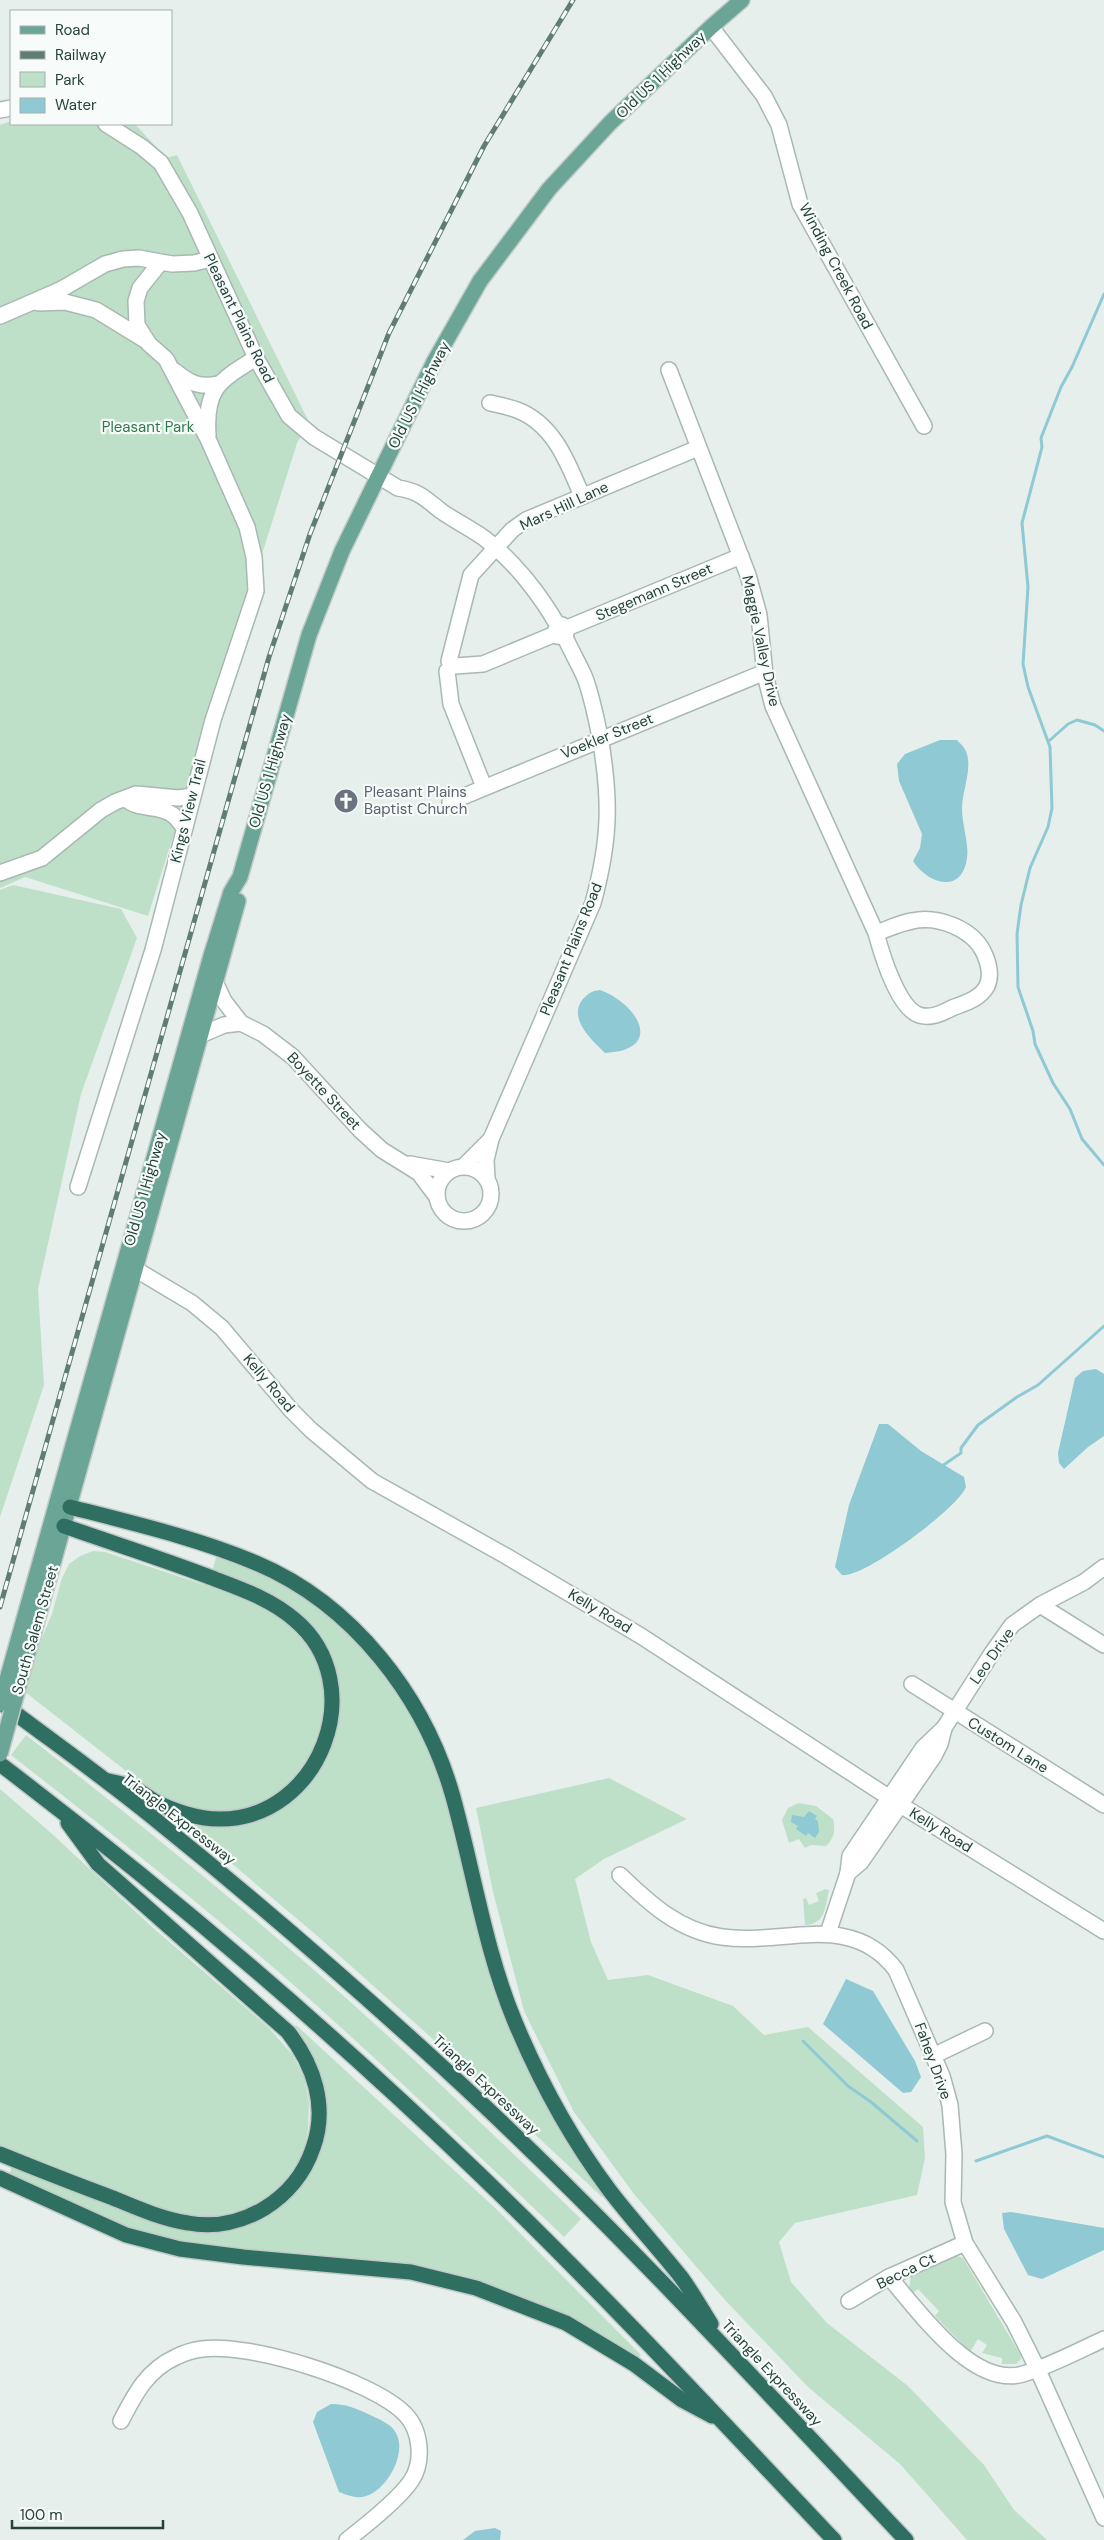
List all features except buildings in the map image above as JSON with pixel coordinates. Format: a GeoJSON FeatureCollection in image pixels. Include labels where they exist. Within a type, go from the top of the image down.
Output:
{"type":"FeatureCollection","features":[{"type":"Feature","properties":{"kind":"highway"},"geometry":{"type":"LineString","coordinates":[[63,1505],[213,1547],[257,1563],[286,1578],[325,1604],[353,1628],[381,1657],[408,1694],[426,1726],[442,1764],[455,1805],[488,1944],[515,2021],[538,2075],[564,2122],[591,2164],[682,2279],[730,2353]]}},
{"type":"Feature","properties":{"kind":"highway"},"geometry":{"type":"LineString","coordinates":[[58,1524],[168,1561],[253,1594],[275,1605],[296,1621],[311,1638],[324,1661],[331,1688],[332,1712],[327,1736],[318,1761],[298,1786],[287,1796],[265,1809],[220,1820],[198,1817],[156,1802],[132,1787],[100,1778]]}},
{"type":"Feature","properties":{"kind":"highway","name":"Triangle Expressway"},"geometry":{"type":"LineString","coordinates":[[0,1703],[148,1814],[263,1908],[443,2067],[597,2215],[906,2540]]}},
{"type":"Feature","properties":{"kind":"highway"},"geometry":{"type":"LineString","coordinates":[[0,1764],[167,1896],[379,2080],[566,2259],[834,2540]]}},
{"type":"Feature","properties":{"kind":"highway"},"geometry":{"type":"LineString","coordinates":[[0,2154],[148,2212],[188,2224],[206,2224],[240,2220],[273,2204],[299,2177],[308,2162],[316,2142],[318,2115],[316,2084],[303,2050],[288,2032],[98,1864],[56,1807]]}},
{"type":"Feature","properties":{"kind":"highway"},"geometry":{"type":"LineString","coordinates":[[0,2178],[126,2235],[180,2249],[243,2257],[411,2272],[476,2288],[566,2323],[634,2364],[682,2400],[724,2423]]}},
{"type":"Feature","properties":{"kind":"main road","name":"Old US 1 Highway"},"geometry":{"type":"LineString","coordinates":[[130,1267],[203,1034],[240,894],[240,877],[309,635],[342,551],[378,476],[434,362],[480,281],[549,189],[610,123],[711,26],[742,0]]}},
{"type":"Feature","properties":{"kind":"main road","name":"Old US 1 Highway"},"geometry":{"type":"LineString","coordinates":[[63,1505],[130,1267],[211,956],[230,892],[240,877]]}},
{"type":"Feature","properties":{"kind":"main road","name":"South Salem Street"},"geometry":{"type":"LineString","coordinates":[[0,1754],[14,1680],[63,1505]]}},
{"type":"Feature","properties":{"kind":"main road","name":"South Salem Street"},"geometry":{"type":"LineString","coordinates":[[0,1703],[14,1680]]}},
{"type":"Feature","properties":{"kind":"street","name":"Winding Creek Road"},"geometry":{"type":"LineString","coordinates":[[711,26],[764,96],[779,125],[800,204],[924,426]]}},
{"type":"Feature","properties":{"kind":"street","name":"Pleasant Plains Road"},"geometry":{"type":"LineString","coordinates":[[108,125],[142,147],[161,163],[190,213],[256,358],[289,416],[314,437],[398,488],[406,499],[424,509],[440,510],[495,547],[526,580],[549,611],[585,679],[596,716],[608,783],[608,821],[603,867],[593,903],[490,1139],[486,1160],[487,1179]]}},
{"type":"Feature","properties":{"kind":"street"},"geometry":{"type":"LineString","coordinates":[[0,316],[31,303],[105,264],[123,258],[139,258],[160,263],[194,263],[211,259]]}},
{"type":"Feature","properties":{"kind":"street","name":"Kings View Trail"},"geometry":{"type":"LineString","coordinates":[[160,263],[140,288],[136,301],[137,325],[147,342],[186,381],[204,387],[218,384]]}},
{"type":"Feature","properties":{"kind":"street"},"geometry":{"type":"LineString","coordinates":[[31,303],[65,302],[96,310],[147,342]]}},
{"type":"Feature","properties":{"kind":"street"},"geometry":{"type":"LineString","coordinates":[[218,384],[256,358]]}},
{"type":"Feature","properties":{"kind":"street","name":"Kings View Trail"},"geometry":{"type":"LineString","coordinates":[[78,1187],[153,950],[213,720],[256,591],[254,557],[247,527],[208,439],[170,366]]}},
{"type":"Feature","properties":{"kind":"street","name":"Maggie Valley Drive"},"geometry":{"type":"LineString","coordinates":[[669,370],[741,556],[758,614],[765,672],[773,706],[783,732],[876,933],[882,953],[904,1003],[911,1011],[921,1016],[939,1014],[976,998],[987,986],[990,969],[981,947],[968,934],[955,927],[938,922],[913,920],[876,933]]}},
{"type":"Feature","properties":{"kind":"street","name":"Kings View Trail"},"geometry":{"type":"LineString","coordinates":[[208,439],[207,420],[212,393],[218,384]]}},
{"type":"Feature","properties":{"kind":"street"},"geometry":{"type":"LineString","coordinates":[[490,403],[517,410],[548,433],[565,457],[582,496]]}},
{"type":"Feature","properties":{"kind":"street","name":"Mars Hill Lane"},"geometry":{"type":"LineString","coordinates":[[484,787],[451,704],[450,666],[471,575],[495,547],[526,520],[698,448]]}},
{"type":"Feature","properties":{"kind":"street","name":"Stegemann Street"},"geometry":{"type":"LineString","coordinates":[[450,666],[483,664],[741,556]]}},
{"type":"Feature","properties":{"kind":"street","name":"Voekler Street"},"geometry":{"type":"LineString","coordinates":[[450,802],[600,738],[765,672]]}},
{"type":"Feature","properties":{"kind":"street"},"geometry":{"type":"LineString","coordinates":[[0,873],[42,858],[101,810],[136,794],[178,798],[192,796]]}},
{"type":"Feature","properties":{"kind":"street"},"geometry":{"type":"LineString","coordinates":[[126,799],[133,805],[156,808],[173,814],[184,827]]}},
{"type":"Feature","properties":{"kind":"street","name":"Boyette Street"},"geometry":{"type":"LineString","coordinates":[[216,984],[224,1001],[241,1023],[263,1034],[279,1045],[318,1082],[360,1130],[382,1150],[406,1163],[419,1173],[437,1196],[444,1213],[460,1221],[478,1218],[490,1205],[491,1187],[487,1179]]}},
{"type":"Feature","properties":{"kind":"street"},"geometry":{"type":"LineString","coordinates":[[203,1034],[224,1024],[241,1023]]}},
{"type":"Feature","properties":{"kind":"street","name":"Pleasant Plains Road"},"geometry":{"type":"LineString","coordinates":[[464,1166],[490,1139]]}},
{"type":"Feature","properties":{"kind":"street","name":"Boyette Street"},"geometry":{"type":"LineString","coordinates":[[406,1163],[449,1171],[464,1166]]}},
{"type":"Feature","properties":{"kind":"street"},"geometry":{"type":"LineString","coordinates":[[464,1166],[481,1172],[487,1179]]}},
{"type":"Feature","properties":{"kind":"street"},"geometry":{"type":"LineString","coordinates":[[437,1196],[441,1179],[449,1171]]}},
{"type":"Feature","properties":{"kind":"street","name":"Kelly Road"},"geometry":{"type":"LineString","coordinates":[[130,1267],[192,1304],[222,1328],[291,1410],[311,1430],[372,1480],[642,1636],[894,1800],[1103,1931]]}},
{"type":"Feature","properties":{"kind":"street","name":"Leo Drive"},"geometry":{"type":"LineString","coordinates":[[828,1933],[848,1873],[850,1856],[894,1800],[927,1743],[944,1728],[1012,1625],[1040,1605],[1084,1582],[1104,1567]]}},
{"type":"Feature","properties":{"kind":"street"},"geometry":{"type":"LineString","coordinates":[[1040,1605],[1104,1645]]}},
{"type":"Feature","properties":{"kind":"street","name":"Custom Lane"},"geometry":{"type":"LineString","coordinates":[[912,1684],[1104,1805]]}},
{"type":"Feature","properties":{"kind":"street","name":"Fahey Drive"},"geometry":{"type":"LineString","coordinates":[[620,1875],[655,1908],[683,1926],[721,1937],[778,1937],[828,1933],[853,1939],[886,1956],[896,1970],[942,2076],[950,2105],[954,2154],[954,2202],[965,2243],[1014,2322],[1037,2368],[1104,2516]]}},
{"type":"Feature","properties":{"kind":"street"},"geometry":{"type":"LineString","coordinates":[[933,2056],[986,2031]]}},
{"type":"Feature","properties":{"kind":"street","name":"Becca Ct"},"geometry":{"type":"LineString","coordinates":[[849,2300],[889,2277],[965,2243]]}},
{"type":"Feature","properties":{"kind":"street"},"geometry":{"type":"LineString","coordinates":[[889,2277],[965,2359],[1005,2376],[1022,2375],[1104,2339]]}},
{"type":"Feature","properties":{"kind":"street"},"geometry":{"type":"LineString","coordinates":[[121,2421],[137,2391],[152,2371],[177,2356],[202,2348],[236,2350],[276,2357],[352,2383],[406,2415],[419,2440],[418,2461],[412,2481],[378,2515],[347,2540]]}},
{"type":"Feature","properties":{"kind":"green space","name":"Pleasant Park"},"geometry":{"type":"Polygon","coordinates":[[[10,121],[10,125],[136,125],[166,158],[177,155],[309,422],[297,443],[148,916],[25,877],[0,888],[0,125],[10,121]]]}},
{"type":"Feature","properties":{"kind":"green space"},"geometry":{"type":"Polygon","coordinates":[[[13,885],[121,909],[137,938],[81,1094],[38,1289],[44,1385],[0,1517],[0,890],[13,885]]]}},
{"type":"Feature","properties":{"kind":"green space"},"geometry":{"type":"Polygon","coordinates":[[[93,1551],[105,1552],[253,1601],[272,1611],[302,1637],[313,1653],[321,1670],[325,1689],[325,1710],[316,1749],[311,1758],[294,1779],[277,1794],[251,1808],[225,1813],[205,1813],[168,1801],[149,1791],[25,1692],[37,1649],[52,1614],[62,1578],[69,1564],[80,1556],[93,1551]]]}},
{"type":"Feature","properties":{"kind":"green space"},"geometry":{"type":"Polygon","coordinates":[[[217,1554],[273,1578],[304,1596],[359,1642],[408,1705],[441,1778],[494,1979],[605,2195],[602,2197],[424,2031],[315,1934],[192,1830],[197,1823],[231,1825],[260,1818],[294,1798],[309,1784],[321,1768],[330,1751],[336,1732],[338,1713],[333,1686],[317,1636],[212,1572],[217,1554]]]}},
{"type":"Feature","properties":{"kind":"green space"},"geometry":{"type":"Polygon","coordinates":[[[26,1735],[171,1850],[313,1969],[415,2061],[581,2219],[564,2237],[389,2071],[281,1974],[182,1890],[11,1755],[26,1735]]]}},
{"type":"Feature","properties":{"kind":"green space"},"geometry":{"type":"Polygon","coordinates":[[[609,1778],[687,1819],[604,1859],[575,1879],[591,1942],[608,1980],[648,1975],[733,2006],[764,2035],[808,2027],[923,2127],[925,2158],[917,2195],[795,2223],[779,2242],[791,2282],[827,2323],[908,2386],[984,2465],[1014,2510],[1047,2540],[967,2540],[900,2464],[808,2387],[724,2299],[634,2194],[574,2112],[524,2011],[493,1892],[476,1808],[609,1778]]]}},
{"type":"Feature","properties":{"kind":"green space"},"geometry":{"type":"Polygon","coordinates":[[[0,1789],[51,1833],[151,1926],[268,2027],[292,2054],[304,2077],[309,2103],[308,2129],[303,2157],[290,2179],[270,2198],[246,2212],[218,2219],[190,2219],[152,2208],[0,2146],[0,1789]]]}},
{"type":"Feature","properties":{"kind":"green space"},"geometry":{"type":"Polygon","coordinates":[[[798,1803],[816,1806],[833,1819],[834,1834],[826,1846],[811,1845],[805,1848],[799,1839],[789,1843],[782,1820],[788,1808],[798,1803]]]}},
{"type":"Feature","properties":{"kind":"green space"},"geometry":{"type":"Polygon","coordinates":[[[826,1889],[829,1890],[821,1918],[817,1922],[805,1925],[803,1899],[806,1898],[809,1905],[819,1901],[816,1893],[826,1889]]]}},
{"type":"Feature","properties":{"kind":"green space"},"geometry":{"type":"Polygon","coordinates":[[[296,2025],[493,2206],[641,2355],[637,2360],[486,2286],[189,2245],[120,2227],[9,2175],[12,2167],[185,2230],[285,2202],[326,2119],[326,2099],[321,2074],[310,2049],[293,2027],[296,2025]]]}},
{"type":"Feature","properties":{"kind":"green space"},"geometry":{"type":"Polygon","coordinates":[[[957,2256],[963,2258],[1020,2354],[1021,2359],[1016,2364],[1002,2364],[1002,2358],[982,2353],[987,2345],[978,2339],[970,2352],[935,2316],[939,2311],[918,2289],[913,2293],[909,2288],[911,2277],[957,2256]]]}},
{"type":"Feature","properties":{"kind":"water"},"geometry":{"type":"Polygon","coordinates":[[[940,740],[957,740],[966,751],[968,765],[962,809],[967,858],[964,870],[959,877],[952,881],[944,882],[935,880],[927,875],[913,861],[920,848],[922,834],[899,781],[897,764],[905,754],[940,740]]]}},
{"type":"Feature","properties":{"kind":"water"},"geometry":{"type":"Polygon","coordinates":[[[600,990],[613,996],[625,1005],[634,1015],[639,1025],[640,1035],[635,1044],[624,1050],[605,1053],[588,1035],[580,1021],[578,1014],[579,1006],[583,999],[590,993],[600,990]]]}},
{"type":"Feature","properties":{"kind":"water"},"geometry":{"type":"Polygon","coordinates":[[[1096,1369],[1104,1374],[1104,1436],[1088,1447],[1064,1469],[1059,1463],[1058,1453],[1075,1378],[1083,1371],[1096,1369]]]}},
{"type":"Feature","properties":{"kind":"water"},"geometry":{"type":"Polygon","coordinates":[[[879,1424],[888,1424],[921,1451],[964,1477],[966,1487],[946,1510],[909,1540],[869,1566],[853,1573],[842,1575],[835,1567],[849,1505],[879,1424]]]}},
{"type":"Feature","properties":{"kind":"water"},"geometry":{"type":"Polygon","coordinates":[[[809,1811],[817,1816],[815,1819],[818,1821],[819,1832],[815,1838],[808,1833],[806,1836],[796,1829],[798,1826],[791,1822],[792,1815],[804,1817],[809,1811]]]}},
{"type":"Feature","properties":{"kind":"water"},"geometry":{"type":"Polygon","coordinates":[[[846,1979],[873,1991],[915,2061],[921,2077],[911,2092],[903,2093],[823,2024],[846,1979]]]}},
{"type":"Feature","properties":{"kind":"water"},"geometry":{"type":"Polygon","coordinates":[[[1011,2212],[1104,2228],[1104,2250],[1042,2279],[1028,2275],[1004,2229],[1002,2213],[1011,2212]]]}},
{"type":"Feature","properties":{"kind":"water"},"geometry":{"type":"Polygon","coordinates":[[[331,2404],[355,2408],[388,2424],[396,2433],[399,2442],[397,2462],[386,2481],[371,2494],[356,2497],[339,2492],[313,2422],[317,2412],[331,2404]]]}},
{"type":"Feature","properties":{"kind":"water"},"geometry":{"type":"Polygon","coordinates":[[[495,2528],[501,2531],[500,2540],[463,2540],[475,2531],[495,2528]]]}},
{"type":"Feature","properties":{"kind":"waterway"},"geometry":{"type":"LineString","coordinates":[[1104,294],[1072,367],[1061,387],[1041,438],[1042,447],[1022,523],[1028,587],[1023,664],[1028,687],[1050,747],[1052,808],[1048,827],[1030,868],[1021,905],[1017,934],[1018,987],[1033,1031],[1035,1044],[1053,1083],[1070,1109],[1082,1139],[1104,1165]]}},
{"type":"Feature","properties":{"kind":"waterway"},"geometry":{"type":"LineString","coordinates":[[1049,741],[1068,724],[1077,720],[1095,725],[1104,731]]}},
{"type":"Feature","properties":{"kind":"waterway"},"geometry":{"type":"LineString","coordinates":[[942,1466],[961,1453],[961,1448],[978,1425],[1017,1397],[1038,1385],[1104,1326]]}},
{"type":"Feature","properties":{"kind":"waterway"},"geometry":{"type":"LineString","coordinates":[[803,2041],[848,2086],[871,2102],[917,2141]]}},
{"type":"Feature","properties":{"kind":"waterway"},"geometry":{"type":"LineString","coordinates":[[976,2161],[1047,2136],[1104,2157]]}},
{"type":"Feature","properties":{"kind":"railway"},"geometry":{"type":"LineString","coordinates":[[0,1607],[269,657],[310,534],[389,333],[484,146],[573,0]]}},
{"type":"Feature","properties":{"kind":"place","name":"Pleasant Plains Baptist Church"},"geometry":{"type":"Point","coordinates":[346,801]}}]}
